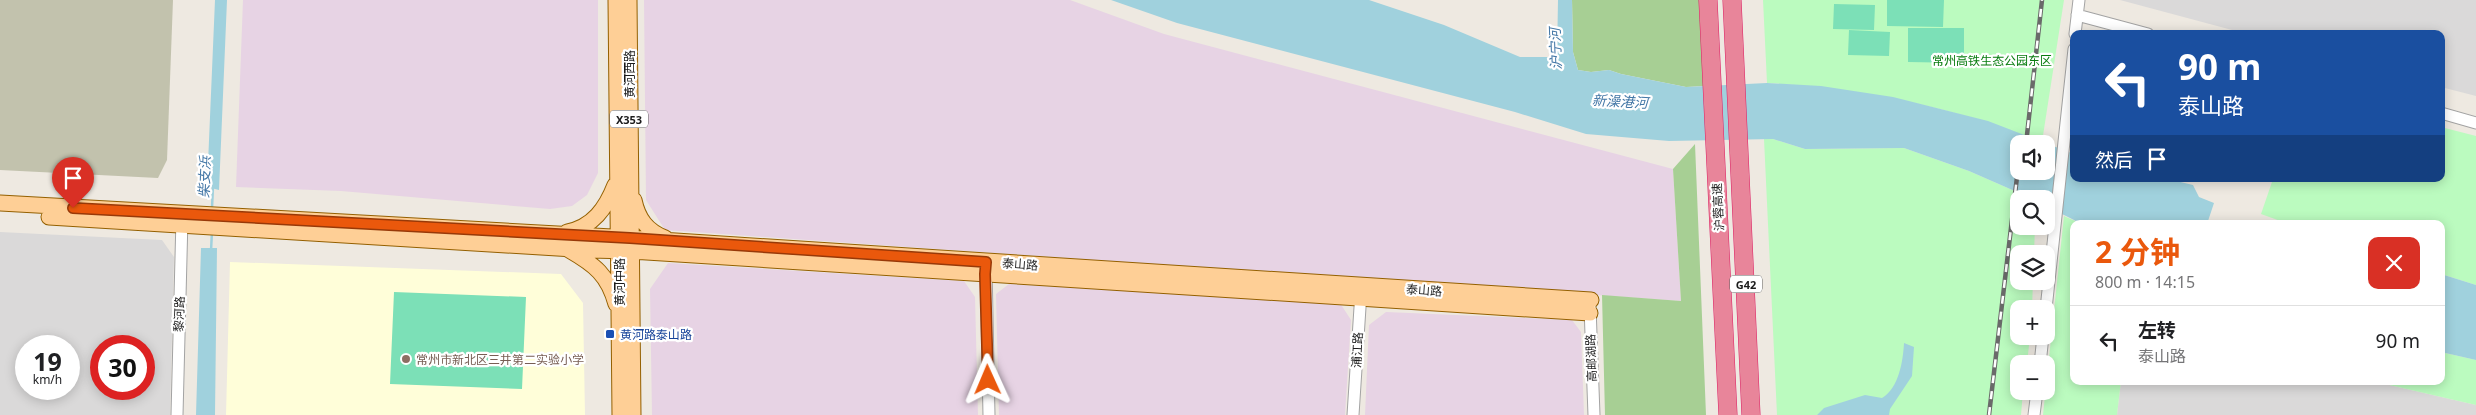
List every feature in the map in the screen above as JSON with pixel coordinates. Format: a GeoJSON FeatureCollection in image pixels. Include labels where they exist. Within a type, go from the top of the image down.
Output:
{"type":"FeatureCollection","features":[{"type":"Feature","properties":{"kind":"highway","name":"沪蓉高速"},"geometry":{"type":"LineString","coordinates":[[1708,0],[1728,415]]}},
{"type":"Feature","properties":{"kind":"highway","name":"沪蓉高速"},"geometry":{"type":"LineString","coordinates":[[1732,0],[1751,415]]}},
{"type":"Feature","properties":{"kind":"main road","name":"黄河西路"},"geometry":{"type":"LineString","coordinates":[[616,0],[625,244]]}},
{"type":"Feature","properties":{"kind":"main road","name":"黄河西路"},"geometry":{"type":"LineString","coordinates":[[624,182],[629,0]]}},
{"type":"Feature","properties":{"kind":"main road"},"geometry":{"type":"LineString","coordinates":[[554,235],[576,231],[590,224],[624,182],[642,222],[652,233],[673,242]]}},
{"type":"Feature","properties":{"kind":"main road","name":"泰山路"},"geometry":{"type":"LineString","coordinates":[[0,203],[185,220]]}},
{"type":"Feature","properties":{"kind":"main road","name":"泰山路"},"geometry":{"type":"LineString","coordinates":[[0,213],[554,235],[625,244],[1590,307]]}},
{"type":"Feature","properties":{"kind":"main road","name":"泰山路"},"geometry":{"type":"LineString","coordinates":[[243,223],[566,248],[673,242],[986,268]]}},
{"type":"Feature","properties":{"kind":"main road","name":"黄河中路"},"geometry":{"type":"LineString","coordinates":[[620,415],[619,318],[625,244]]}},
{"type":"Feature","properties":{"kind":"main road","name":"黄河中路"},"geometry":{"type":"LineString","coordinates":[[625,244],[633,415]]}},
{"type":"Feature","properties":{"kind":"main road"},"geometry":{"type":"LineString","coordinates":[[566,248],[590,262],[604,276],[612,293],[619,318]]}},
{"type":"Feature","properties":{"kind":"street"},"geometry":{"type":"LineString","coordinates":[[2076,30],[2079,0]]}},
{"type":"Feature","properties":{"kind":"street"},"geometry":{"type":"LineString","coordinates":[[2078,16],[2132,30]]}},
{"type":"Feature","properties":{"kind":"street"},"geometry":{"type":"LineString","coordinates":[[2047,300],[2070,84]]}},
{"type":"Feature","properties":{"kind":"street"},"geometry":{"type":"LineString","coordinates":[[2445,114],[2476,123]]}},
{"type":"Feature","properties":{"kind":"street","name":"黎河路"},"geometry":{"type":"LineString","coordinates":[[177,415],[185,220]]}},
{"type":"Feature","properties":{"kind":"street"},"geometry":{"type":"LineString","coordinates":[[986,268],[989,415]]}},
{"type":"Feature","properties":{"kind":"street","name":"浦江路"},"geometry":{"type":"LineString","coordinates":[[1353,415],[1361,292]]}},
{"type":"Feature","properties":{"kind":"street","name":"高邮湖路"},"geometry":{"type":"LineString","coordinates":[[1590,307],[1594,415]]}},
{"type":"Feature","properties":{"kind":"street"},"geometry":{"type":"LineString","coordinates":[[2034,415],[2036,400]]}},
{"type":"Feature","properties":{"kind":"shaded area"},"geometry":{"type":"Polygon","coordinates":[[[0,0],[173,0],[167,160],[158,178],[0,170],[0,0]]]}},
{"type":"Feature","properties":{"kind":"shaded area"},"geometry":{"type":"Polygon","coordinates":[[[243,0],[598,0],[598,173],[587,195],[572,206],[550,209],[341,191],[236,187],[243,0]]]}},
{"type":"Feature","properties":{"kind":"shaded area"},"geometry":{"type":"Polygon","coordinates":[[[644,0],[1070,0],[1164,34],[1673,169],[1681,301],[665,230],[646,200],[644,0]]]}},
{"type":"Feature","properties":{"kind":"shaded area"},"geometry":{"type":"Polygon","coordinates":[[[2120,0],[2476,0],[2476,96],[2445,88],[2445,30],[2232,30],[2120,0]]]}},
{"type":"Feature","properties":{"kind":"shaded area"},"geometry":{"type":"Polygon","coordinates":[[[0,232],[162,240],[174,257],[170,415],[0,415],[0,232]]]}},
{"type":"Feature","properties":{"kind":"shaded area","name":"常州市新北区三井第二实验小学"},"geometry":{"type":"Polygon","coordinates":[[[230,262],[561,274],[583,303],[585,415],[226,415],[230,262]]]}},
{"type":"Feature","properties":{"kind":"shaded area"},"geometry":{"type":"Polygon","coordinates":[[[668,263],[964,281],[975,297],[978,415],[652,415],[650,289],[668,263]]]}},
{"type":"Feature","properties":{"kind":"shaded area"},"geometry":{"type":"Polygon","coordinates":[[[1009,284],[1340,303],[1351,320],[1345,415],[999,415],[996,294],[1009,284]]]}},
{"type":"Feature","properties":{"kind":"shaded area"},"geometry":{"type":"Polygon","coordinates":[[[1386,312],[1572,320],[1581,332],[1584,415],[1365,415],[1369,325],[1386,312]]]}},
{"type":"Feature","properties":{"kind":"shaded area"},"geometry":{"type":"Polygon","coordinates":[[[2121,385],[2389,385],[2476,405],[2476,415],[2117,415],[2121,385]]]}},
{"type":"Feature","properties":{"kind":"green space"},"geometry":{"type":"Polygon","coordinates":[[[1572,0],[1701,0],[1705,86],[1686,87],[1609,70],[1591,72],[1578,70],[1573,52],[1572,0]]]}},
{"type":"Feature","properties":{"kind":"green space","name":"常州高铁生态公园东区"},"geometry":{"type":"Polygon","coordinates":[[[1763,0],[2064,0],[2043,135],[2023,135],[1941,109],[1907,101],[1838,89],[1767,83],[1763,0]]]}},
{"type":"Feature","properties":{"kind":"green space"},"geometry":{"type":"Polygon","coordinates":[[[1887,0],[1944,0],[1943,27],[1887,26],[1887,0]]]}},
{"type":"Feature","properties":{"kind":"green space"},"geometry":{"type":"Polygon","coordinates":[[[1834,4],[1875,5],[1874,30],[1833,29],[1834,4]]]}},
{"type":"Feature","properties":{"kind":"green space"},"geometry":{"type":"Polygon","coordinates":[[[1908,28],[1964,28],[1964,63],[1908,62],[1908,28]]]}},
{"type":"Feature","properties":{"kind":"green space"},"geometry":{"type":"Polygon","coordinates":[[[1849,30],[1890,32],[1889,56],[1848,55],[1849,30]]]}},
{"type":"Feature","properties":{"kind":"green space"},"geometry":{"type":"Polygon","coordinates":[[[2445,128],[2476,136],[2476,285],[2445,275],[2445,220],[2278,220],[2261,214],[2272,182],[2445,182],[2445,128]]]}},
{"type":"Feature","properties":{"kind":"green space"},"geometry":{"type":"Polygon","coordinates":[[[1764,139],[1773,139],[1805,149],[1904,148],[1969,171],[2012,190],[2010,190],[2010,235],[2035,235],[2034,245],[2010,245],[2010,290],[2033,290],[2032,300],[2010,300],[2010,345],[2029,345],[2028,355],[2010,355],[2010,400],[2022,400],[2021,415],[1777,415],[1764,139]]]}},
{"type":"Feature","properties":{"kind":"green space"},"geometry":{"type":"Polygon","coordinates":[[[1695,144],[1706,415],[1605,415],[1602,295],[1681,301],[1673,169],[1695,144]]]}},
{"type":"Feature","properties":{"kind":"green space"},"geometry":{"type":"Polygon","coordinates":[[[2064,216],[2073,220],[2070,220],[2070,385],[2121,385],[2117,415],[2043,415],[2045,400],[2055,400],[2055,355],[2049,355],[2050,345],[2055,345],[2055,301],[2064,216]]]}},
{"type":"Feature","properties":{"kind":"green space"},"geometry":{"type":"Polygon","coordinates":[[[394,292],[526,297],[522,389],[390,384],[394,292]]]}},
{"type":"Feature","properties":{"kind":"green space"},"geometry":{"type":"Polygon","coordinates":[[[2445,353],[2476,360],[2476,405],[2389,385],[2445,385],[2445,353]]]}},
{"type":"Feature","properties":{"kind":"water"},"geometry":{"type":"Polygon","coordinates":[[[215,0],[227,0],[219,190],[207,187],[215,0]]]}},
{"type":"Feature","properties":{"kind":"water","name":"新澡港河"},"geometry":{"type":"Polygon","coordinates":[[[1111,0],[1369,0],[1444,25],[1520,57],[1557,57],[1558,0],[1572,0],[1573,52],[1578,70],[1591,72],[1609,70],[1686,87],[1767,83],[1821,86],[1893,97],[1988,121],[2024,135],[2010,135],[2010,180],[2055,180],[2055,147],[2070,152],[2070,182],[2180,182],[2193,185],[2199,197],[2214,203],[2208,220],[2074,220],[2055,210],[2055,190],[2012,190],[1969,171],[1904,148],[1805,149],[1773,139],[1669,141],[1586,134],[1515,112],[1177,23],[1111,0]]]}},
{"type":"Feature","properties":{"kind":"water"},"geometry":{"type":"Polygon","coordinates":[[[201,248],[217,248],[215,415],[196,415],[201,248]]]}},
{"type":"Feature","properties":{"kind":"water"},"geometry":{"type":"Polygon","coordinates":[[[2445,275],[2476,285],[2476,360],[2445,353],[2445,275]]]}},
{"type":"Feature","properties":{"kind":"water"},"geometry":{"type":"Polygon","coordinates":[[[1904,343],[1914,347],[1912,376],[1890,409],[1889,415],[1817,415],[1824,408],[1865,395],[1882,398],[1888,394],[1899,374],[1904,343]]]}},
{"type":"Feature","properties":{"kind":"waterway","name":"柴支浜"},"geometry":{"type":"LineString","coordinates":[[212,208],[213,186]]}},
{"type":"Feature","properties":{"kind":"waterway","name":"柴支浜"},"geometry":{"type":"LineString","coordinates":[[211,251],[212,231]]}},
{"type":"Feature","properties":{"kind":"railway"},"geometry":{"type":"LineString","coordinates":[[2027,135],[2042,0]]}},
{"type":"Feature","properties":{"kind":"railway"},"geometry":{"type":"LineString","coordinates":[[1989,415],[2017,180]]}},
{"type":"Feature","properties":{"kind":"place","name":"黄河路泰山路"},"geometry":{"type":"Point","coordinates":[610,334]}},
{"type":"Feature","properties":{"kind":"place","name":"常州市新北区三井第二实验小学"},"geometry":{"type":"Point","coordinates":[406,359]}},
{"type":"Feature","properties":{"kind":"route"},"geometry":{"type":"LineString","coordinates":[[73,208],[630,238],[986,262],[988,380]]}},
{"type":"Feature","properties":{"kind":"water label","name":"沪宁河"},"geometry":{"type":"Point","coordinates":[1555,49]}}]}
